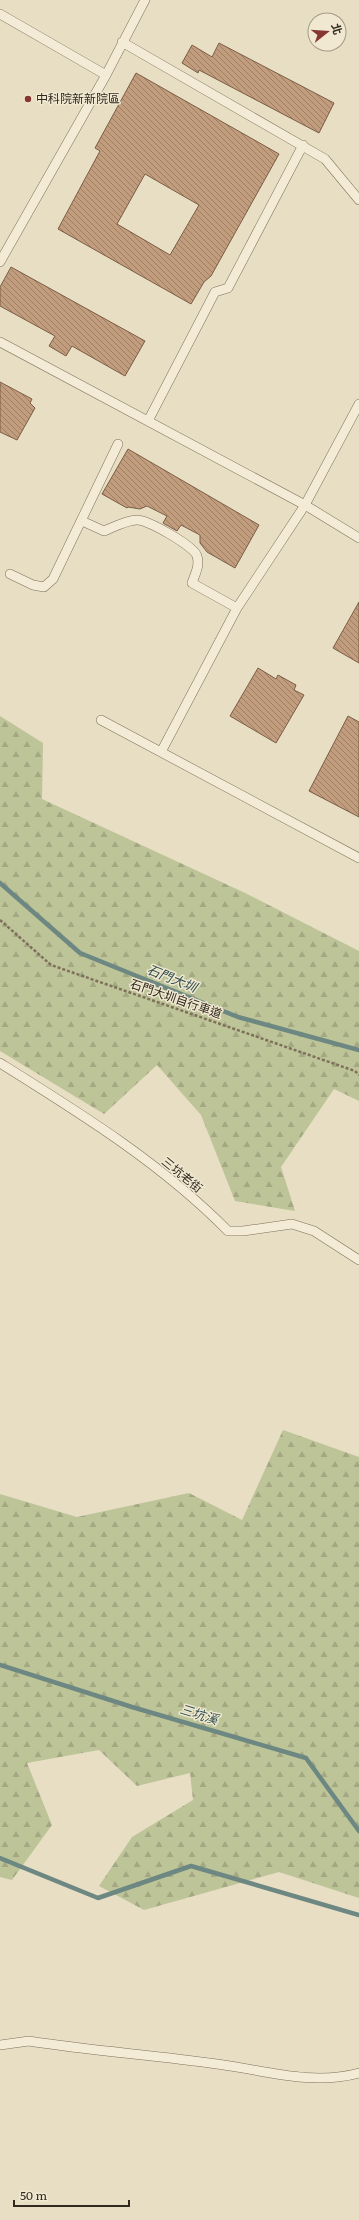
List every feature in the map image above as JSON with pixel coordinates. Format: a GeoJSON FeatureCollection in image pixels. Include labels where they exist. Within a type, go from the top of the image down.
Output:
{"type":"FeatureCollection","features":[{"type":"Feature","properties":{"kind":"lane"},"geometry":{"type":"LineString","coordinates":[[0,262],[106,75],[145,0]]}},
{"type":"Feature","properties":{"kind":"lane"},"geometry":{"type":"LineString","coordinates":[[0,14],[106,75]]}},
{"type":"Feature","properties":{"kind":"lane"},"geometry":{"type":"LineString","coordinates":[[122,42],[325,159],[359,200]]}},
{"type":"Feature","properties":{"kind":"lane"},"geometry":{"type":"LineString","coordinates":[[148,421],[215,292],[228,288],[303,146]]}},
{"type":"Feature","properties":{"kind":"lane"},"geometry":{"type":"LineString","coordinates":[[0,342],[305,505],[359,538]]}},
{"type":"Feature","properties":{"kind":"lane"},"geometry":{"type":"LineString","coordinates":[[161,752],[236,608],[305,505],[359,404]]}},
{"type":"Feature","properties":{"kind":"lane"},"geometry":{"type":"LineString","coordinates":[[10,574],[32,586],[44,587],[53,579],[118,444]]}},
{"type":"Feature","properties":{"kind":"lane"},"geometry":{"type":"LineString","coordinates":[[82,521],[104,531],[136,520],[146,522],[192,548],[197,555],[198,566],[192,583],[236,608]]}},
{"type":"Feature","properties":{"kind":"lane"},"geometry":{"type":"LineString","coordinates":[[101,720],[359,858]]}},
{"type":"Feature","properties":{"kind":"lane","name":"三坑老街"},"geometry":{"type":"LineString","coordinates":[[0,1063],[98,1124],[133,1150],[213,1216],[228,1231],[243,1231],[292,1224],[314,1231],[359,1260]]}},
{"type":"Feature","properties":{"kind":"lane"},"geometry":{"type":"LineString","coordinates":[[0,2044],[29,2041],[217,2064],[316,2079],[345,2077],[359,2073]]}},
{"type":"Feature","properties":{"kind":"path","name":"石門大圳自行車道"},"geometry":{"type":"LineString","coordinates":[[0,920],[51,965],[355,1072],[359,1075]]}},
{"type":"Feature","properties":{"kind":"green space"},"geometry":{"type":"Polygon","coordinates":[[[0,716],[43,743],[42,799],[243,892],[359,951],[359,1101],[334,1089],[281,1167],[295,1211],[235,1201],[201,1115],[157,1065],[104,1114],[0,1051],[0,716]]]}},
{"type":"Feature","properties":{"kind":"green space"},"geometry":{"type":"Polygon","coordinates":[[[283,1430],[359,1457],[359,1898],[279,1872],[144,1910],[99,1886],[132,1837],[193,1800],[190,1773],[137,1786],[99,1750],[27,1763],[52,1825],[12,1880],[0,1877],[0,1494],[77,1517],[189,1493],[242,1520],[283,1430]]]}},
{"type":"Feature","properties":{"kind":"building"},"geometry":{"type":"Polygon","coordinates":[[[219,43],[334,103],[319,133],[199,70],[198,73],[182,63],[192,45],[212,57],[219,43]]]}},
{"type":"Feature","properties":{"kind":"building"},"geometry":{"type":"Polygon","coordinates":[[[136,73],[279,154],[211,276],[204,282],[191,304],[58,229],[100,151],[95,148],[136,73]],[[145,174],[117,224],[170,255],[199,205],[145,174]]]}},
{"type":"Feature","properties":{"kind":"building"},"geometry":{"type":"Polygon","coordinates":[[[11,267],[145,341],[125,376],[72,346],[66,356],[49,346],[55,336],[0,306],[0,287],[11,267]]]}},
{"type":"Feature","properties":{"kind":"building"},"geometry":{"type":"Polygon","coordinates":[[[0,382],[32,399],[30,403],[35,408],[17,440],[0,432],[0,382]]]}},
{"type":"Feature","properties":{"kind":"building"},"geometry":{"type":"Polygon","coordinates":[[[128,449],[259,525],[235,568],[207,552],[200,543],[200,535],[181,525],[177,531],[163,523],[167,516],[147,506],[140,509],[127,508],[102,494],[128,449]]]}},
{"type":"Feature","properties":{"kind":"building"},"geometry":{"type":"Polygon","coordinates":[[[359,602],[359,663],[333,648],[359,602]]]}},
{"type":"Feature","properties":{"kind":"building"},"geometry":{"type":"Polygon","coordinates":[[[258,668],[276,679],[278,675],[296,685],[294,690],[304,695],[276,743],[230,716],[258,668]]]}},
{"type":"Feature","properties":{"kind":"building"},"geometry":{"type":"Polygon","coordinates":[[[348,716],[359,722],[359,817],[309,791],[348,716]]]}},
{"type":"Feature","properties":{"kind":"waterway","name":"石門大圳"},"geometry":{"type":"LineString","coordinates":[[0,883],[80,953],[238,1017],[359,1050]]}},
{"type":"Feature","properties":{"kind":"waterway","name":"三坑溪"},"geometry":{"type":"LineString","coordinates":[[0,1665],[132,1707],[306,1758],[359,1831]]}},
{"type":"Feature","properties":{"kind":"waterway"},"geometry":{"type":"LineString","coordinates":[[0,1858],[98,1898],[191,1866],[359,1915]]}},
{"type":"Feature","properties":{"kind":"place","name":"中科院新新院區"},"geometry":{"type":"Point","coordinates":[28,99]}}]}
